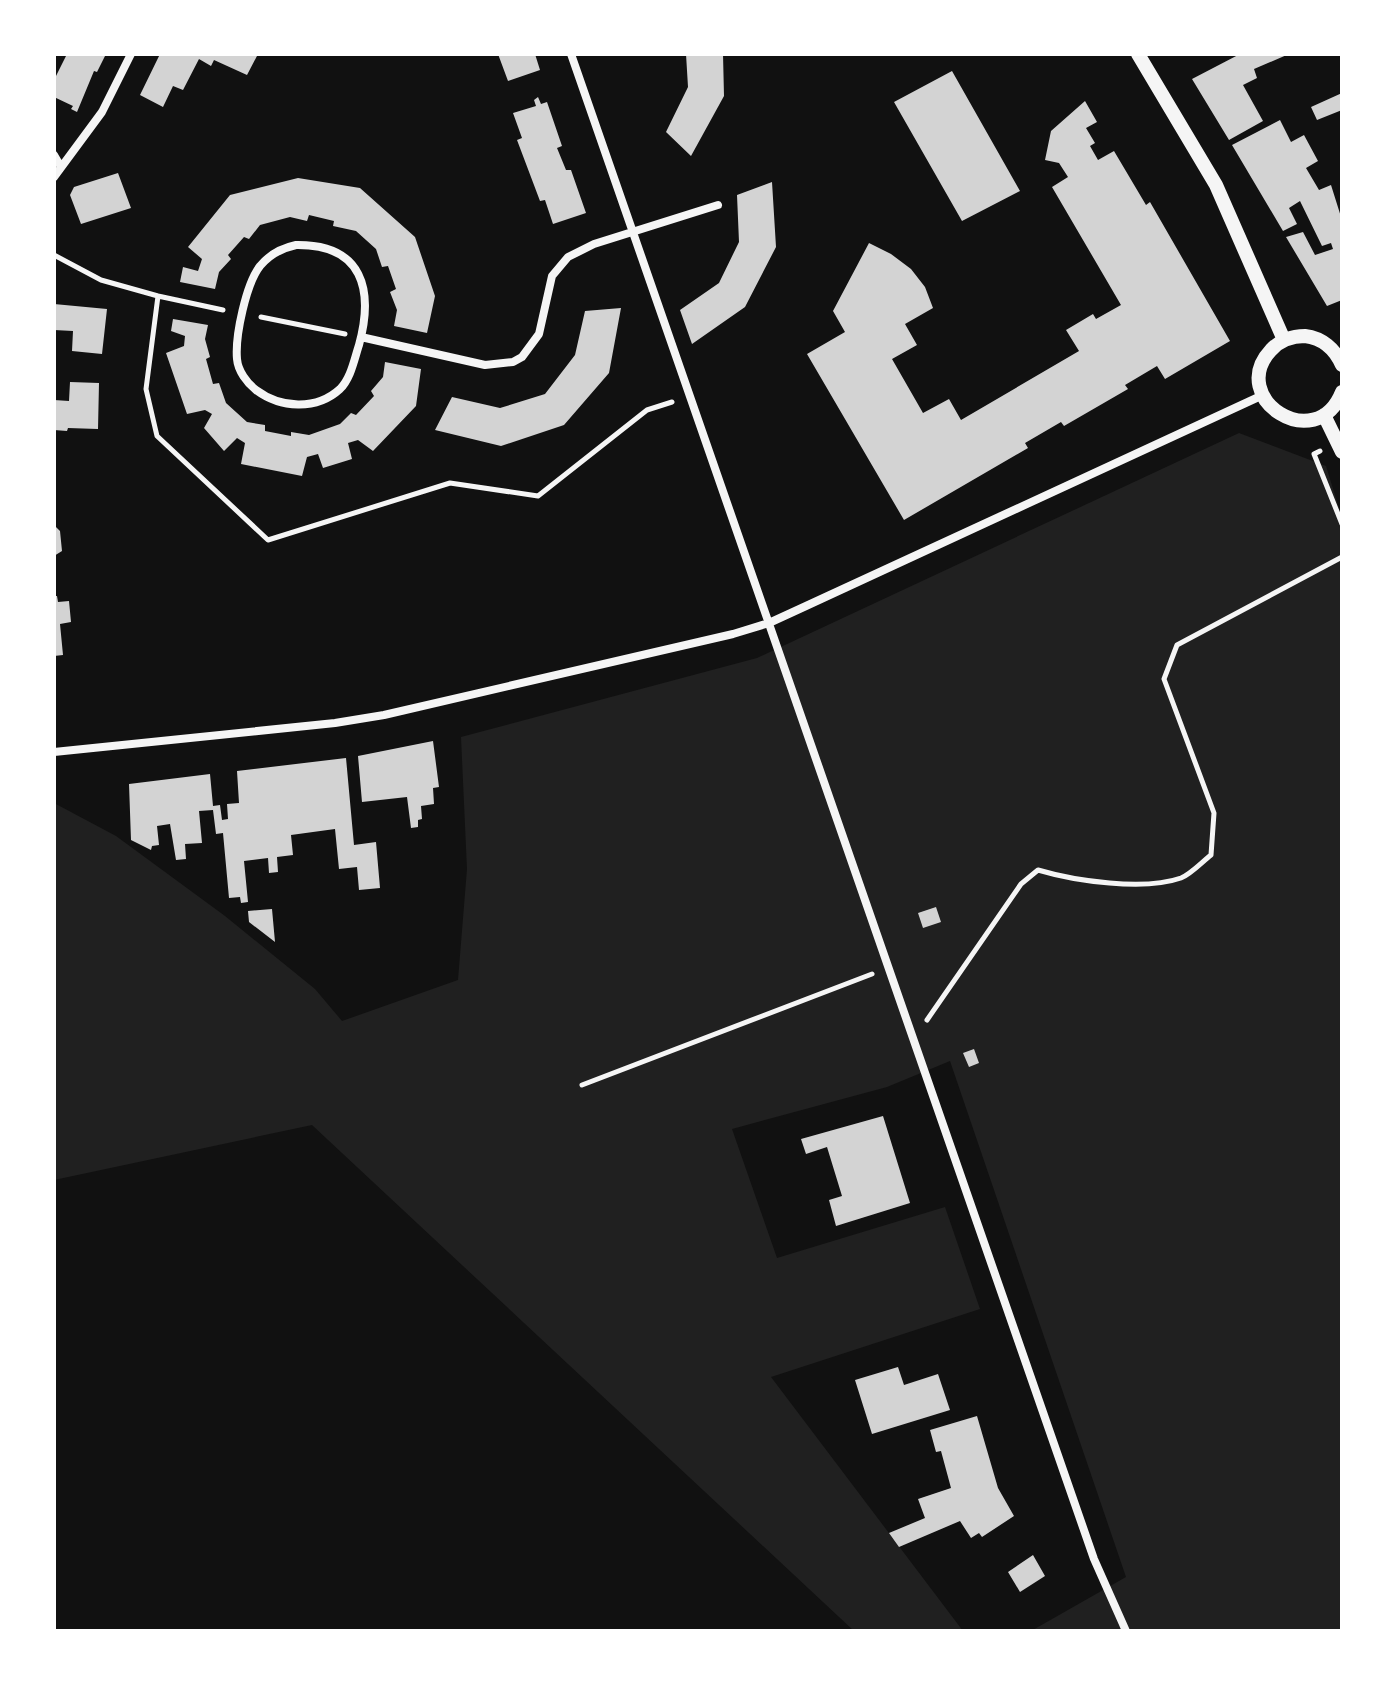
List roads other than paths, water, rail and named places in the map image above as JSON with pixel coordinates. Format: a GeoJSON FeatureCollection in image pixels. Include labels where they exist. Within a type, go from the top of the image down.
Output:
{"type":"FeatureCollection","features":[{"type":"Feature","properties":{"kind":"street"},"geometry":{"type":"LineString","coordinates":[[54,177],[102,112],[131,54]]}},
{"type":"Feature","properties":{"kind":"street"},"geometry":{"type":"LineString","coordinates":[[571,54],[1094,1559],[1126,1631]]}},
{"type":"Feature","properties":{"kind":"street"},"geometry":{"type":"LineString","coordinates":[[1138,54],[1216,185],[1284,340]]}},
{"type":"Feature","properties":{"kind":"street"},"geometry":{"type":"LineString","coordinates":[[54,155],[61,167]]}},
{"type":"Feature","properties":{"kind":"street"},"geometry":{"type":"LineString","coordinates":[[361,337],[485,365],[513,362],[522,357],[539,334],[552,276],[559,266],[580,250],[718,205]]}},
{"type":"Feature","properties":{"kind":"street"},"geometry":{"type":"LineString","coordinates":[[296,245],[323,247],[349,262],[363,284],[367,310],[361,337],[349,377],[342,387],[306,405],[273,401],[252,387],[239,368],[238,348],[243,314],[255,275],[271,255],[284,248],[296,245]]}},
{"type":"Feature","properties":{"kind":"street"},"geometry":{"type":"LineString","coordinates":[[1341,359],[1324,343],[1311,337],[1298,337],[1284,340],[1273,347],[1262,363],[1259,376],[1263,395],[1271,407],[1289,419],[1311,420],[1324,415],[1335,405],[1342,392]]}},
{"type":"Feature","properties":{"kind":"street"},"geometry":{"type":"LineString","coordinates":[[54,752],[335,723],[384,715],[769,623],[1263,395]]}},
{"type":"Feature","properties":{"kind":"street"},"geometry":{"type":"LineString","coordinates":[[1324,415],[1340,447]]}}]}
